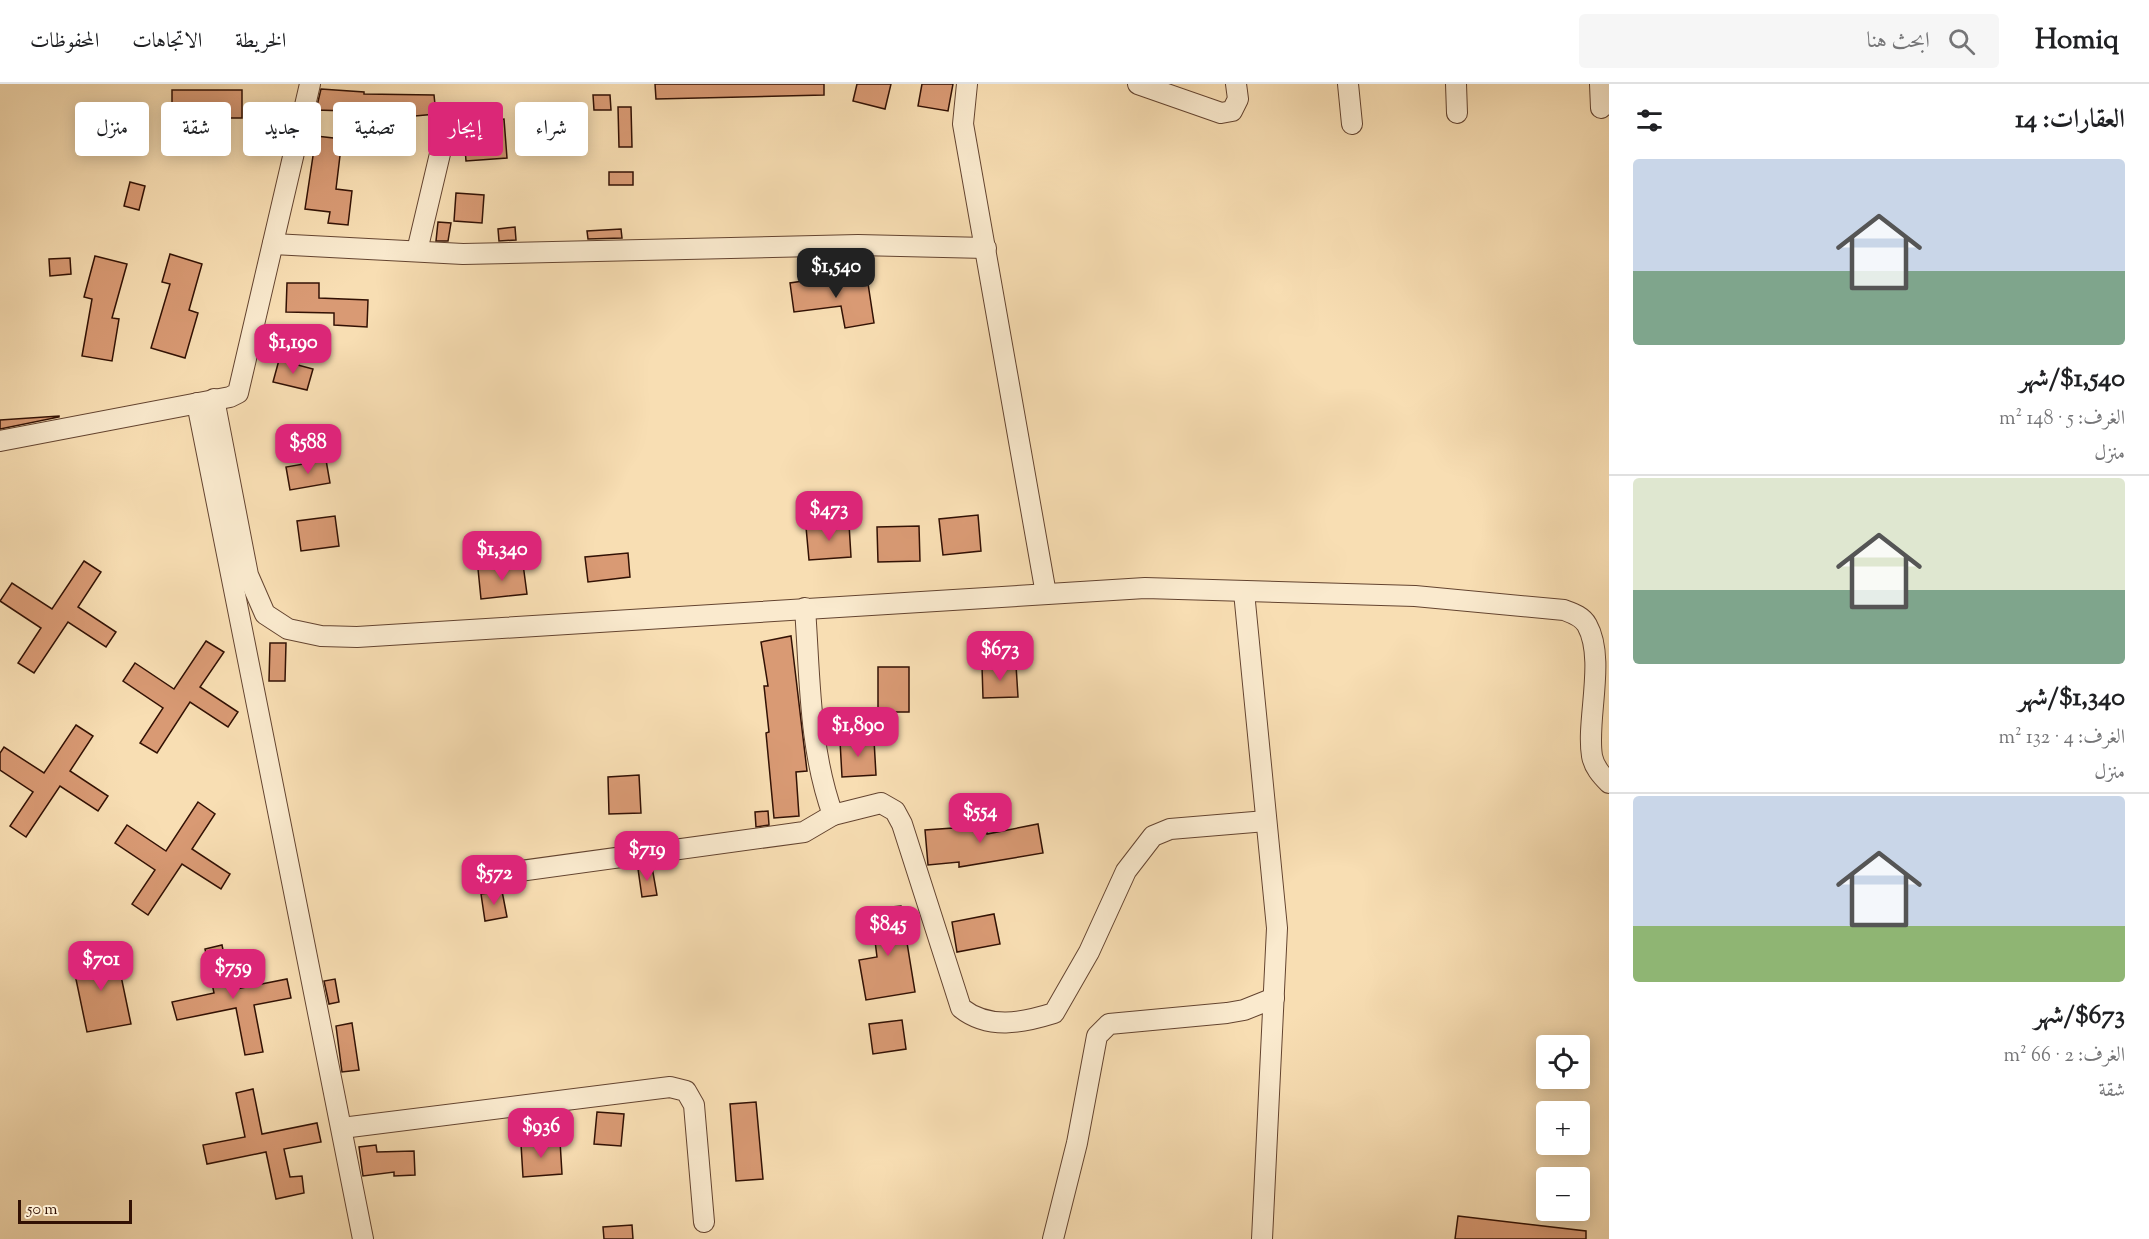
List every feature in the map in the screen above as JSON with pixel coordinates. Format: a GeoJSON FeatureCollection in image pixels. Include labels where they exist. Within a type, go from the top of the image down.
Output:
{"type":"FeatureCollection","features":[{"type":"Feature","properties":{"kind":"street"},"geometry":{"type":"LineString","coordinates":[[0,441],[238,393],[310,84]]}},
{"type":"Feature","properties":{"kind":"street"},"geometry":{"type":"LineString","coordinates":[[967,84],[963,124],[1046,594]]}},
{"type":"Feature","properties":{"kind":"street"},"geometry":{"type":"LineString","coordinates":[[1138,84],[1221,113],[1232,111],[1238,99],[1236,84]]}},
{"type":"Feature","properties":{"kind":"street"},"geometry":{"type":"LineString","coordinates":[[1348,84],[1352,124]]}},
{"type":"Feature","properties":{"kind":"street"},"geometry":{"type":"LineString","coordinates":[[1456,84],[1457,113]]}},
{"type":"Feature","properties":{"kind":"street"},"geometry":{"type":"LineString","coordinates":[[1600,84],[1601,108]]}},
{"type":"Feature","properties":{"kind":"street"},"geometry":{"type":"LineString","coordinates":[[417,251],[439,156]]}},
{"type":"Feature","properties":{"kind":"street"},"geometry":{"type":"LineString","coordinates":[[273,244],[463,254],[858,245],[986,248]]}},
{"type":"Feature","properties":{"kind":"street"},"geometry":{"type":"LineString","coordinates":[[205,401],[248,575],[266,614],[288,629],[321,636],[357,637],[1144,588],[1415,596],[1543,608],[1577,615],[1587,625],[1593,646],[1595,691],[1592,755],[1598,773],[1609,783]]}},
{"type":"Feature","properties":{"kind":"street"},"geometry":{"type":"LineString","coordinates":[[205,401],[315,1008],[342,1128],[363,1239]]}},
{"type":"Feature","properties":{"kind":"street"},"geometry":{"type":"LineString","coordinates":[[1244,592],[1277,928],[1262,1239]]}},
{"type":"Feature","properties":{"kind":"street"},"geometry":{"type":"LineString","coordinates":[[805,608],[817,757],[822,787],[833,815]]}},
{"type":"Feature","properties":{"kind":"street"},"geometry":{"type":"LineString","coordinates":[[506,873],[804,832],[833,815],[881,803],[895,811],[902,824],[961,1008],[974,1018],[991,1023],[1029,1021],[1054,1013],[1085,960],[1126,871],[1153,836],[1170,829],[1266,821]]}},
{"type":"Feature","properties":{"kind":"street"},"geometry":{"type":"LineString","coordinates":[[1053,1239],[1079,1133],[1097,1036],[1109,1024],[1227,1013],[1244,1010],[1274,998]]}},
{"type":"Feature","properties":{"kind":"street"},"geometry":{"type":"LineString","coordinates":[[342,1128],[670,1087],[686,1091],[694,1105],[704,1222]]}},
{"type":"Feature","properties":{"kind":"building"},"geometry":{"type":"Polygon","coordinates":[[[655,84],[824,84],[824,95],[656,99],[655,84]]]}},
{"type":"Feature","properties":{"kind":"building"},"geometry":{"type":"Polygon","coordinates":[[[857,84],[891,84],[885,109],[853,101],[857,84]]]}},
{"type":"Feature","properties":{"kind":"building"},"geometry":{"type":"Polygon","coordinates":[[[922,84],[953,84],[948,111],[918,106],[922,84]]]}},
{"type":"Feature","properties":{"kind":"building"},"geometry":{"type":"Polygon","coordinates":[[[321,89],[364,92],[364,94],[434,95],[435,102],[428,102],[428,115],[416,116],[416,102],[333,102],[333,111],[321,110],[321,102],[318,102],[321,89]]]}},
{"type":"Feature","properties":{"kind":"building"},"geometry":{"type":"Polygon","coordinates":[[[172,90],[242,90],[242,118],[231,118],[231,102],[172,102],[172,90]]]}},
{"type":"Feature","properties":{"kind":"building"},"geometry":{"type":"Polygon","coordinates":[[[593,95],[610,95],[611,110],[594,110],[593,95]]]}},
{"type":"Feature","properties":{"kind":"building"},"geometry":{"type":"Polygon","coordinates":[[[618,107],[631,107],[632,147],[619,147],[618,107]]]}},
{"type":"Feature","properties":{"kind":"building"},"geometry":{"type":"Polygon","coordinates":[[[503,119],[507,158],[466,161],[466,156],[503,156],[503,119]]]}},
{"type":"Feature","properties":{"kind":"building"},"geometry":{"type":"Polygon","coordinates":[[[321,137],[333,138],[333,156],[340,156],[336,189],[352,191],[348,225],[328,223],[330,212],[305,209],[313,156],[321,156],[321,137]]]}},
{"type":"Feature","properties":{"kind":"building"},"geometry":{"type":"Polygon","coordinates":[[[609,172],[633,172],[633,185],[609,185],[609,172]]]}},
{"type":"Feature","properties":{"kind":"building"},"geometry":{"type":"Polygon","coordinates":[[[130,182],[145,186],[139,210],[124,206],[130,182]]]}},
{"type":"Feature","properties":{"kind":"building"},"geometry":{"type":"Polygon","coordinates":[[[456,193],[484,195],[482,223],[454,221],[456,193]]]}},
{"type":"Feature","properties":{"kind":"building"},"geometry":{"type":"Polygon","coordinates":[[[438,222],[451,223],[448,241],[436,241],[438,222]]]}},
{"type":"Feature","properties":{"kind":"building"},"geometry":{"type":"Polygon","coordinates":[[[515,227],[516,240],[499,241],[498,229],[515,227]]]}},
{"type":"Feature","properties":{"kind":"building"},"geometry":{"type":"Polygon","coordinates":[[[621,229],[622,238],[588,239],[587,231],[621,229]]]}},
{"type":"Feature","properties":{"kind":"building"},"geometry":{"type":"Polygon","coordinates":[[[170,254],[202,264],[189,310],[198,313],[185,358],[151,348],[170,284],[162,282],[170,254]]]}},
{"type":"Feature","properties":{"kind":"building"},"geometry":{"type":"Polygon","coordinates":[[[95,256],[127,264],[112,318],[119,319],[112,361],[82,356],[92,299],[84,297],[95,256]]]}},
{"type":"Feature","properties":{"kind":"building"},"geometry":{"type":"Polygon","coordinates":[[[70,258],[71,274],[50,276],[49,259],[70,258]]]}},
{"type":"Feature","properties":{"kind":"building"},"geometry":{"type":"Polygon","coordinates":[[[867,277],[874,323],[845,328],[841,306],[794,312],[790,283],[816,279],[816,285],[867,277]]]}},
{"type":"Feature","properties":{"kind":"building"},"geometry":{"type":"Polygon","coordinates":[[[287,283],[319,283],[319,298],[368,300],[367,327],[334,325],[334,313],[286,312],[287,283]]]}},
{"type":"Feature","properties":{"kind":"building"},"geometry":{"type":"Polygon","coordinates":[[[279,360],[313,369],[307,390],[273,382],[279,360]]]}},
{"type":"Feature","properties":{"kind":"building"},"geometry":{"type":"Polygon","coordinates":[[[59,417],[0,429],[0,420],[59,417]]]}},
{"type":"Feature","properties":{"kind":"building"},"geometry":{"type":"Polygon","coordinates":[[[326,460],[330,483],[290,490],[286,467],[326,460]]]}},
{"type":"Feature","properties":{"kind":"building"},"geometry":{"type":"Polygon","coordinates":[[[978,515],[981,551],[943,555],[939,519],[978,515]]]}},
{"type":"Feature","properties":{"kind":"building"},"geometry":{"type":"Polygon","coordinates":[[[335,516],[339,546],[301,551],[297,521],[335,516]]]}},
{"type":"Feature","properties":{"kind":"building"},"geometry":{"type":"Polygon","coordinates":[[[849,524],[851,557],[809,560],[806,527],[849,524]]]}},
{"type":"Feature","properties":{"kind":"building"},"geometry":{"type":"Polygon","coordinates":[[[919,526],[920,561],[878,562],[877,527],[919,526]]]}},
{"type":"Feature","properties":{"kind":"building"},"geometry":{"type":"Polygon","coordinates":[[[628,553],[630,577],[588,582],[585,557],[628,553]]]}},
{"type":"Feature","properties":{"kind":"building"},"geometry":{"type":"Polygon","coordinates":[[[84,561],[101,572],[78,607],[116,632],[106,647],[68,622],[34,673],[18,663],[41,628],[0,601],[12,583],[52,609],[84,561]]]}},
{"type":"Feature","properties":{"kind":"building"},"geometry":{"type":"Polygon","coordinates":[[[523,564],[527,594],[481,599],[478,569],[523,564]]]}},
{"type":"Feature","properties":{"kind":"building"},"geometry":{"type":"Polygon","coordinates":[[[791,636],[807,771],[796,772],[799,816],[774,818],[766,733],[769,732],[764,686],[768,686],[761,642],[791,636]]]}},
{"type":"Feature","properties":{"kind":"building"},"geometry":{"type":"Polygon","coordinates":[[[206,641],[224,652],[200,687],[238,712],[228,727],[190,702],[157,753],[140,743],[163,708],[123,681],[135,663],[174,689],[206,641]]]}},
{"type":"Feature","properties":{"kind":"building"},"geometry":{"type":"Polygon","coordinates":[[[270,643],[286,643],[285,681],[269,681],[270,643]]]}},
{"type":"Feature","properties":{"kind":"building"},"geometry":{"type":"Polygon","coordinates":[[[1016,665],[1018,697],[983,698],[982,666],[1016,665]]]}},
{"type":"Feature","properties":{"kind":"building"},"geometry":{"type":"Polygon","coordinates":[[[878,667],[909,667],[909,712],[878,712],[878,667]]]}},
{"type":"Feature","properties":{"kind":"building"},"geometry":{"type":"Polygon","coordinates":[[[76,725],[93,736],[70,771],[108,796],[98,811],[60,786],[26,837],[10,826],[33,792],[0,770],[0,753],[4,747],[44,773],[76,725]]]}},
{"type":"Feature","properties":{"kind":"building"},"geometry":{"type":"Polygon","coordinates":[[[874,740],[876,775],[842,777],[840,741],[874,740]]]}},
{"type":"Feature","properties":{"kind":"building"},"geometry":{"type":"Polygon","coordinates":[[[639,775],[641,813],[609,814],[608,777],[639,775]]]}},
{"type":"Feature","properties":{"kind":"building"},"geometry":{"type":"Polygon","coordinates":[[[198,802],[215,814],[192,849],[230,874],[221,889],[182,864],[148,915],[132,904],[155,870],[115,843],[127,825],[166,851],[198,802]]]}},
{"type":"Feature","properties":{"kind":"building"},"geometry":{"type":"Polygon","coordinates":[[[768,811],[769,825],[756,827],[755,812],[768,811]]]}},
{"type":"Feature","properties":{"kind":"building"},"geometry":{"type":"Polygon","coordinates":[[[984,818],[987,834],[1038,824],[1043,853],[959,867],[959,862],[928,865],[925,830],[953,828],[952,823],[984,818]]]}},
{"type":"Feature","properties":{"kind":"building"},"geometry":{"type":"Polygon","coordinates":[[[652,867],[657,895],[642,897],[638,869],[652,867]]]}},
{"type":"Feature","properties":{"kind":"building"},"geometry":{"type":"Polygon","coordinates":[[[502,891],[507,917],[485,921],[481,894],[502,891]]]}},
{"type":"Feature","properties":{"kind":"building"},"geometry":{"type":"Polygon","coordinates":[[[901,906],[915,992],[866,1000],[859,960],[877,957],[871,909],[901,906]]]}},
{"type":"Feature","properties":{"kind":"building"},"geometry":{"type":"Polygon","coordinates":[[[994,914],[1000,944],[957,952],[952,922],[994,914]]]}},
{"type":"Feature","properties":{"kind":"building"},"geometry":{"type":"Polygon","coordinates":[[[222,945],[231,990],[287,979],[291,998],[254,1005],[263,1052],[245,1055],[236,1008],[177,1020],[172,1002],[214,993],[205,949],[222,945]]]}},
{"type":"Feature","properties":{"kind":"building"},"geometry":{"type":"Polygon","coordinates":[[[116,952],[131,1024],[87,1032],[72,960],[116,952]]]}},
{"type":"Feature","properties":{"kind":"building"},"geometry":{"type":"Polygon","coordinates":[[[335,979],[339,1002],[329,1004],[324,981],[335,979]]]}},
{"type":"Feature","properties":{"kind":"building"},"geometry":{"type":"Polygon","coordinates":[[[902,1020],[906,1049],[873,1054],[869,1024],[902,1020]]]}},
{"type":"Feature","properties":{"kind":"building"},"geometry":{"type":"Polygon","coordinates":[[[352,1023],[359,1070],[342,1072],[336,1026],[352,1023]]]}},
{"type":"Feature","properties":{"kind":"building"},"geometry":{"type":"Polygon","coordinates":[[[253,1089],[262,1134],[317,1123],[321,1142],[284,1149],[290,1177],[302,1176],[304,1193],[276,1199],[266,1152],[207,1164],[203,1145],[245,1137],[236,1093],[253,1089]]]}},
{"type":"Feature","properties":{"kind":"building"},"geometry":{"type":"Polygon","coordinates":[[[756,1102],[763,1179],[736,1181],[730,1104],[756,1102]]]}},
{"type":"Feature","properties":{"kind":"building"},"geometry":{"type":"Polygon","coordinates":[[[597,1112],[624,1114],[621,1146],[594,1144],[597,1112]]]}},
{"type":"Feature","properties":{"kind":"building"},"geometry":{"type":"Polygon","coordinates":[[[560,1141],[562,1174],[523,1177],[521,1144],[560,1141]]]}},
{"type":"Feature","properties":{"kind":"building"},"geometry":{"type":"Polygon","coordinates":[[[376,1145],[377,1152],[414,1151],[415,1175],[394,1176],[394,1172],[363,1176],[359,1147],[376,1145]]]}},
{"type":"Feature","properties":{"kind":"building"},"geometry":{"type":"Polygon","coordinates":[[[1458,1216],[1586,1231],[1586,1239],[1455,1239],[1458,1216]]]}},
{"type":"Feature","properties":{"kind":"building"},"geometry":{"type":"Polygon","coordinates":[[[632,1225],[633,1239],[604,1239],[603,1227],[632,1225]]]}}]}
